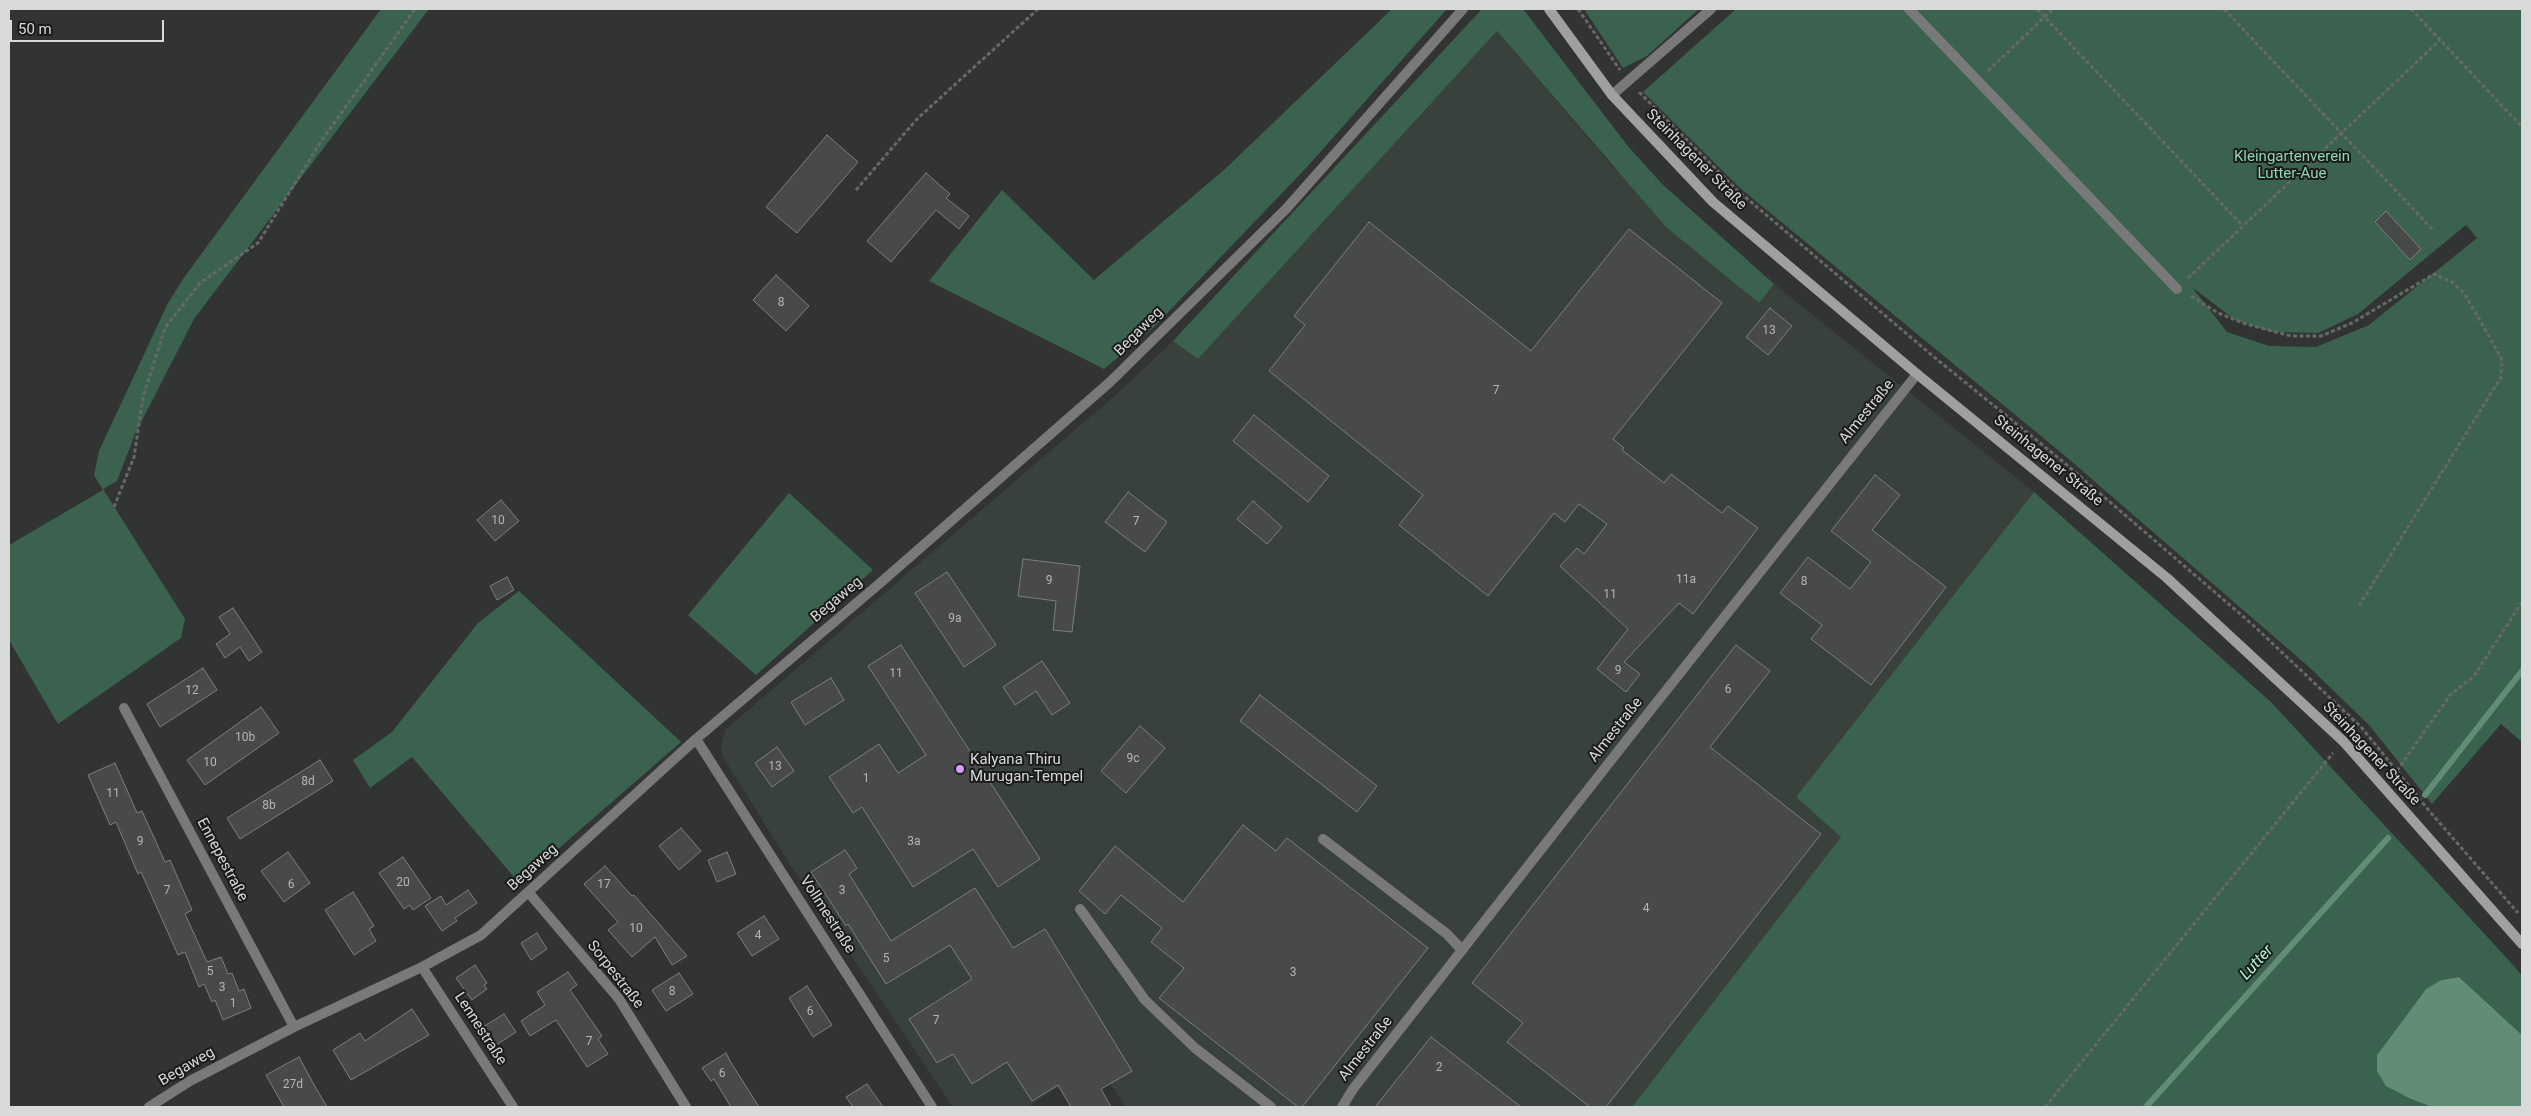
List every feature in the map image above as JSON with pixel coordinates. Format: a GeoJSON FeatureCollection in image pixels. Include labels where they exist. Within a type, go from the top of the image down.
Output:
{"type":"FeatureCollection","features":[{"type":"Feature","properties":{"kind":"main road","name":"Steinhagener Straße"},"geometry":{"type":"LineString","coordinates":[[1549,9],[1612,96],[1713,202],[1917,374],[2167,578],[2343,741],[2522,944]]}},
{"type":"Feature","properties":{"kind":"street","name":"Begaweg"},"geometry":{"type":"LineString","coordinates":[[149,1107],[190,1081],[294,1027],[422,967],[481,935],[696,739],[879,584],[1110,382],[1286,209],[1463,9]]}},
{"type":"Feature","properties":{"kind":"street"},"geometry":{"type":"LineString","coordinates":[[1612,96],[1711,9]]}},
{"type":"Feature","properties":{"kind":"street"},"geometry":{"type":"LineString","coordinates":[[1909,9],[2176,289]]}},
{"type":"Feature","properties":{"kind":"street","name":"Almestraße"},"geometry":{"type":"LineString","coordinates":[[1342,1107],[1353,1089],[1462,950],[1917,374]]}},
{"type":"Feature","properties":{"kind":"street","name":"Ennepestraße"},"geometry":{"type":"LineString","coordinates":[[124,708],[294,1027]]}},
{"type":"Feature","properties":{"kind":"street","name":"Vollmestraße"},"geometry":{"type":"LineString","coordinates":[[696,739],[932,1107]]}},
{"type":"Feature","properties":{"kind":"street"},"geometry":{"type":"LineString","coordinates":[[1323,839],[1447,934],[1462,950]]}},
{"type":"Feature","properties":{"kind":"street","name":"Sorpestraße"},"geometry":{"type":"LineString","coordinates":[[529,893],[619,999],[686,1107]]}},
{"type":"Feature","properties":{"kind":"street"},"geometry":{"type":"LineString","coordinates":[[1080,909],[1145,1000],[1195,1048],[1271,1107]]}},
{"type":"Feature","properties":{"kind":"street","name":"Lennestraße"},"geometry":{"type":"LineString","coordinates":[[422,967],[513,1107]]}},
{"type":"Feature","properties":{"kind":"path"},"geometry":{"type":"LineString","coordinates":[[114,507],[134,457],[143,397],[165,328],[200,283],[258,243],[320,143],[415,9]]}},
{"type":"Feature","properties":{"kind":"path"},"geometry":{"type":"LineString","coordinates":[[856,190],[917,119],[1038,9]]}},
{"type":"Feature","properties":{"kind":"path"},"geometry":{"type":"LineString","coordinates":[[1578,9],[1628,82],[1738,191],[2061,460],[2253,625],[2362,728],[2522,918]]}},
{"type":"Feature","properties":{"kind":"path"},"geometry":{"type":"LineString","coordinates":[[2037,9],[2243,226]]}},
{"type":"Feature","properties":{"kind":"path"},"geometry":{"type":"LineString","coordinates":[[1978,81],[2053,9]]}},
{"type":"Feature","properties":{"kind":"path"},"geometry":{"type":"LineString","coordinates":[[2224,9],[2433,230]]}},
{"type":"Feature","properties":{"kind":"path"},"geometry":{"type":"LineString","coordinates":[[2410,9],[2522,127]]}},
{"type":"Feature","properties":{"kind":"path"},"geometry":{"type":"LineString","coordinates":[[2359,606],[2501,376],[2502,360],[2486,331],[2464,294],[2452,282],[2434,274],[2352,323],[2321,336],[2291,336],[2246,324],[2218,313],[2176,289],[2440,40]]}},
{"type":"Feature","properties":{"kind":"path"},"geometry":{"type":"LineString","coordinates":[[2397,771],[2450,695],[2474,676],[2522,602]]}},
{"type":"Feature","properties":{"kind":"path"},"geometry":{"type":"LineString","coordinates":[[2045,1107],[2343,741]]}},
{"type":"Feature","properties":{"kind":"shaded area"},"geometry":{"type":"Polygon","coordinates":[[[1497,31],[1612,166],[1758,303],[1774,284],[2034,492],[1796,797],[1841,837],[1632,1107],[1126,1107],[1095,1062],[1028,1107],[953,1107],[791,866],[723,757],[721,747],[725,730],[1118,393],[1173,341],[1198,359],[1497,31]]]}},
{"type":"Feature","properties":{"kind":"shaded area"},"geometry":{"type":"Polygon","coordinates":[[[2459,977],[2522,1035],[2522,1107],[2432,1107],[2386,1086],[2377,1071],[2377,1055],[2426,989],[2441,980],[2459,977]]]}},
{"type":"Feature","properties":{"kind":"green space"},"geometry":{"type":"Polygon","coordinates":[[[381,9],[429,9],[194,319],[135,434],[117,481],[103,489],[185,619],[181,638],[58,724],[9,640],[9,545],[103,490],[94,475],[99,451],[167,305],[183,279],[381,9]]]}},
{"type":"Feature","properties":{"kind":"green space"},"geometry":{"type":"Polygon","coordinates":[[[1392,9],[1447,9],[1307,167],[1154,327],[1104,369],[929,281],[1002,190],[1094,280],[1224,170],[1392,9]]]}},
{"type":"Feature","properties":{"kind":"green space"},"geometry":{"type":"Polygon","coordinates":[[[1482,9],[1523,9],[1627,145],[1662,184],[1774,284],[1759,303],[1666,227],[1497,31],[1198,359],[1173,341],[1482,9]]]}},
{"type":"Feature","properties":{"kind":"green space"},"geometry":{"type":"Polygon","coordinates":[[[1584,9],[1699,9],[1647,56],[1623,68],[1584,9]]]}},
{"type":"Feature","properties":{"kind":"green space","name":"Kleingartenverein Lutter-Aue"},"geometry":{"type":"Polygon","coordinates":[[[1736,9],[2522,9],[2522,742],[2501,724],[2432,804],[2370,726],[2309,667],[2064,455],[1740,188],[1643,92],[1736,9]],[[2466,225],[2358,314],[2318,333],[2272,332],[2235,320],[2192,287],[2227,332],[2269,346],[2316,347],[2369,325],[2477,238],[2466,225]]]}},
{"type":"Feature","properties":{"kind":"green space"},"geometry":{"type":"Polygon","coordinates":[[[2034,492],[2271,702],[2515,967],[2522,976],[2522,1035],[2459,977],[2441,980],[2426,989],[2377,1055],[2377,1071],[2411,1099],[2432,1107],[1632,1107],[1841,837],[1796,797],[2034,492]]]}},
{"type":"Feature","properties":{"kind":"green space"},"geometry":{"type":"Polygon","coordinates":[[[789,493],[873,570],[756,675],[688,615],[789,493]]]}},
{"type":"Feature","properties":{"kind":"green space"},"geometry":{"type":"Polygon","coordinates":[[[519,591],[681,742],[519,883],[412,757],[370,788],[353,760],[392,732],[478,623],[519,591]]]}},
{"type":"Feature","properties":{"kind":"building"},"geometry":{"type":"Polygon","coordinates":[[[827,135],[858,162],[797,233],[766,207],[827,135]]]}},
{"type":"Feature","properties":{"kind":"building"},"geometry":{"type":"Polygon","coordinates":[[[926,173],[950,194],[946,198],[969,216],[959,229],[936,210],[891,262],[867,241],[926,173]]]}},
{"type":"Feature","properties":{"kind":"building"},"geometry":{"type":"Polygon","coordinates":[[[2386,211],[2421,249],[2410,260],[2375,222],[2386,211]]]}},
{"type":"Feature","properties":{"kind":"building"},"geometry":{"type":"Polygon","coordinates":[[[1369,222],[1531,351],[1629,229],[1722,303],[1613,439],[1624,448],[1622,450],[1664,483],[1671,474],[1722,513],[1728,506],[1758,528],[1693,614],[1679,603],[1624,662],[1640,674],[1626,692],[1597,669],[1628,629],[1560,566],[1577,548],[1584,554],[1607,524],[1579,504],[1565,522],[1554,513],[1488,596],[1399,525],[1423,495],[1269,371],[1305,325],[1294,316],[1369,222]]]}},
{"type":"Feature","properties":{"kind":"building"},"geometry":{"type":"Polygon","coordinates":[[[776,275],[809,306],[786,331],[753,300],[776,275]]]}},
{"type":"Feature","properties":{"kind":"building"},"geometry":{"type":"Polygon","coordinates":[[[1770,308],[1792,326],[1768,355],[1746,337],[1770,308]]]}},
{"type":"Feature","properties":{"kind":"building"},"geometry":{"type":"Polygon","coordinates":[[[1254,415],[1329,476],[1308,502],[1233,441],[1254,415]]]}},
{"type":"Feature","properties":{"kind":"building"},"geometry":{"type":"Polygon","coordinates":[[[1875,475],[1900,495],[1872,530],[1946,587],[1871,685],[1811,639],[1822,625],[1780,593],[1808,557],[1850,589],[1871,562],[1831,531],[1875,475]]]}},
{"type":"Feature","properties":{"kind":"building"},"geometry":{"type":"Polygon","coordinates":[[[1128,492],[1167,522],[1145,552],[1105,522],[1128,492]]]}},
{"type":"Feature","properties":{"kind":"building"},"geometry":{"type":"Polygon","coordinates":[[[501,500],[519,521],[495,541],[477,520],[501,500]]]}},
{"type":"Feature","properties":{"kind":"building"},"geometry":{"type":"Polygon","coordinates":[[[1253,501],[1282,527],[1267,544],[1237,519],[1253,501]]]}},
{"type":"Feature","properties":{"kind":"building"},"geometry":{"type":"Polygon","coordinates":[[[1023,559],[1080,566],[1072,632],[1053,630],[1056,601],[1018,596],[1023,559]]]}},
{"type":"Feature","properties":{"kind":"building"},"geometry":{"type":"Polygon","coordinates":[[[947,572],[996,645],[964,667],[915,593],[947,572]]]}},
{"type":"Feature","properties":{"kind":"building"},"geometry":{"type":"Polygon","coordinates":[[[507,577],[514,590],[497,600],[490,586],[507,577]]]}},
{"type":"Feature","properties":{"kind":"building"},"geometry":{"type":"Polygon","coordinates":[[[233,608],[262,652],[249,661],[240,647],[225,658],[216,644],[230,634],[219,617],[233,608]]]}},
{"type":"Feature","properties":{"kind":"building"},"geometry":{"type":"Polygon","coordinates":[[[901,645],[1040,859],[998,887],[973,849],[913,887],[862,807],[853,813],[829,777],[879,744],[898,773],[926,755],[868,666],[901,645]]]}},
{"type":"Feature","properties":{"kind":"building"},"geometry":{"type":"Polygon","coordinates":[[[1736,645],[1770,671],[1710,747],[1821,834],[1606,1107],[1590,1107],[1507,1042],[1523,1023],[1472,983],[1736,645]]]}},
{"type":"Feature","properties":{"kind":"building"},"geometry":{"type":"Polygon","coordinates":[[[1042,661],[1070,703],[1052,715],[1036,691],[1015,705],[1003,687],[1042,661]]]}},
{"type":"Feature","properties":{"kind":"building"},"geometry":{"type":"Polygon","coordinates":[[[203,668],[217,690],[160,727],[147,704],[203,668]]]}},
{"type":"Feature","properties":{"kind":"building"},"geometry":{"type":"Polygon","coordinates":[[[831,678],[844,700],[805,725],[791,702],[831,678]]]}},
{"type":"Feature","properties":{"kind":"building"},"geometry":{"type":"Polygon","coordinates":[[[1260,695],[1377,786],[1357,812],[1240,721],[1260,695]]]}},
{"type":"Feature","properties":{"kind":"building"},"geometry":{"type":"Polygon","coordinates":[[[261,707],[279,733],[205,785],[187,760],[261,707]]]}},
{"type":"Feature","properties":{"kind":"building"},"geometry":{"type":"Polygon","coordinates":[[[1140,726],[1165,748],[1126,793],[1101,771],[1140,726]]]}},
{"type":"Feature","properties":{"kind":"building"},"geometry":{"type":"Polygon","coordinates":[[[777,747],[794,771],[772,787],[755,763],[777,747]]]}},
{"type":"Feature","properties":{"kind":"building"},"geometry":{"type":"Polygon","coordinates":[[[320,760],[333,781],[240,839],[227,818],[320,760]]]}},
{"type":"Feature","properties":{"kind":"building"},"geometry":{"type":"Polygon","coordinates":[[[115,763],[137,813],[142,811],[165,862],[170,860],[192,910],[185,914],[207,962],[221,957],[228,974],[232,973],[239,991],[244,989],[251,1008],[223,1020],[215,1000],[212,1002],[204,984],[199,987],[185,952],[178,955],[141,872],[138,874],[116,822],[110,825],[88,775],[115,763]]]}},
{"type":"Feature","properties":{"kind":"building"},"geometry":{"type":"Polygon","coordinates":[[[1243,825],[1276,851],[1287,838],[1428,948],[1302,1107],[1298,1107],[1159,998],[1184,968],[1151,942],[1162,928],[1121,895],[1105,914],[1079,891],[1115,846],[1183,902],[1243,825]]]}},
{"type":"Feature","properties":{"kind":"building"},"geometry":{"type":"Polygon","coordinates":[[[681,828],[701,851],[679,870],[659,846],[681,828]]]}},
{"type":"Feature","properties":{"kind":"building"},"geometry":{"type":"Polygon","coordinates":[[[845,850],[857,868],[849,874],[891,941],[975,888],[1013,948],[1045,929],[1132,1071],[1101,1089],[1111,1107],[1071,1107],[1058,1085],[1032,1101],[1007,1062],[972,1084],[953,1054],[937,1063],[909,1019],[972,979],[950,945],[886,984],[848,924],[846,926],[811,872],[845,850]]]}},
{"type":"Feature","properties":{"kind":"building"},"geometry":{"type":"Polygon","coordinates":[[[288,852],[310,883],[284,902],[261,871],[288,852]]]}},
{"type":"Feature","properties":{"kind":"building"},"geometry":{"type":"Polygon","coordinates":[[[727,852],[736,874],[717,882],[708,860],[727,852]]]}},
{"type":"Feature","properties":{"kind":"building"},"geometry":{"type":"Polygon","coordinates":[[[403,857],[431,898],[413,910],[410,905],[404,909],[379,873],[403,857]]]}},
{"type":"Feature","properties":{"kind":"building"},"geometry":{"type":"Polygon","coordinates":[[[605,866],[632,896],[634,895],[687,956],[672,965],[655,937],[632,957],[608,930],[618,922],[584,884],[605,866]]]}},
{"type":"Feature","properties":{"kind":"building"},"geometry":{"type":"Polygon","coordinates":[[[468,890],[477,903],[455,918],[457,921],[442,931],[425,906],[441,896],[446,905],[468,890]]]}},
{"type":"Feature","properties":{"kind":"building"},"geometry":{"type":"Polygon","coordinates":[[[353,892],[374,926],[369,929],[376,941],[354,955],[325,910],[353,892]]]}},
{"type":"Feature","properties":{"kind":"building"},"geometry":{"type":"Polygon","coordinates":[[[764,916],[779,939],[752,956],[737,933],[764,916]]]}},
{"type":"Feature","properties":{"kind":"building"},"geometry":{"type":"Polygon","coordinates":[[[537,933],[547,949],[531,960],[521,943],[537,933]]]}},
{"type":"Feature","properties":{"kind":"building"},"geometry":{"type":"Polygon","coordinates":[[[475,965],[487,983],[484,985],[487,989],[472,1000],[456,978],[475,965]]]}},
{"type":"Feature","properties":{"kind":"building"},"geometry":{"type":"Polygon","coordinates":[[[568,972],[577,985],[570,990],[602,1036],[598,1039],[608,1054],[587,1067],[556,1020],[530,1036],[521,1021],[545,1005],[537,992],[568,972]]]}},
{"type":"Feature","properties":{"kind":"building"},"geometry":{"type":"Polygon","coordinates":[[[679,973],[693,994],[666,1011],[652,990],[679,973]]]}},
{"type":"Feature","properties":{"kind":"building"},"geometry":{"type":"Polygon","coordinates":[[[807,986],[832,1025],[813,1037],[789,998],[807,986]]]}},
{"type":"Feature","properties":{"kind":"building"},"geometry":{"type":"Polygon","coordinates":[[[412,1009],[429,1035],[351,1080],[333,1050],[360,1033],[365,1041],[412,1009]]]}},
{"type":"Feature","properties":{"kind":"building"},"geometry":{"type":"Polygon","coordinates":[[[504,1014],[516,1032],[493,1047],[481,1028],[504,1014]]]}},
{"type":"Feature","properties":{"kind":"building"},"geometry":{"type":"Polygon","coordinates":[[[1431,1037],[1521,1107],[1375,1107],[1431,1037]]]}},
{"type":"Feature","properties":{"kind":"building"},"geometry":{"type":"Polygon","coordinates":[[[726,1053],[759,1107],[731,1107],[714,1079],[711,1081],[702,1068],[726,1053]]]}},
{"type":"Feature","properties":{"kind":"building"},"geometry":{"type":"Polygon","coordinates":[[[299,1057],[327,1107],[284,1107],[266,1075],[299,1057]]]}},
{"type":"Feature","properties":{"kind":"building"},"geometry":{"type":"Polygon","coordinates":[[[867,1084],[883,1107],[853,1107],[846,1097],[867,1084]]]}},
{"type":"Feature","properties":{"kind":"waterway","name":"Lutter"},"geometry":{"type":"LineString","coordinates":[[2425,795],[2522,671]]}},
{"type":"Feature","properties":{"kind":"waterway","name":"Lutter"},"geometry":{"type":"LineString","coordinates":[[2146,1107],[2388,838]]}},
{"type":"Feature","properties":{"kind":"place","name":"Kalyana Thiru Murugan-Tempel"},"geometry":{"type":"Point","coordinates":[960,769]}}]}
